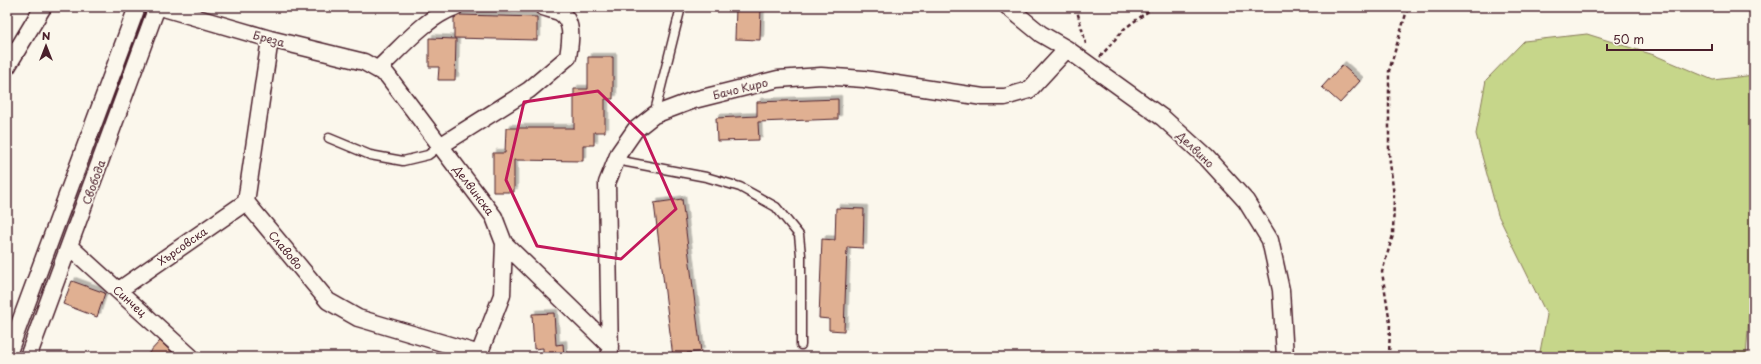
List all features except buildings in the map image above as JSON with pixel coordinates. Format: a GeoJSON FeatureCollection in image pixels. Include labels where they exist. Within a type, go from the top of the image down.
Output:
{"type":"FeatureCollection","features":[{"type":"Feature","properties":{"kind":"street"},"geometry":{"type":"LineString","coordinates":[[7,67],[43,7]]}},
{"type":"Feature","properties":{"kind":"street","name":"Свобода"},"geometry":{"type":"LineString","coordinates":[[7,357],[137,7]]}},
{"type":"Feature","properties":{"kind":"street","name":"Свобода"},"geometry":{"type":"LineString","coordinates":[[28,357],[159,7]]}},
{"type":"Feature","properties":{"kind":"street","name":"Бреза"},"geometry":{"type":"LineString","coordinates":[[159,7],[270,39],[364,62],[378,69]]}},
{"type":"Feature","properties":{"kind":"street"},"geometry":{"type":"LineString","coordinates":[[378,69],[425,25],[447,10],[455,7]]}},
{"type":"Feature","properties":{"kind":"street"},"geometry":{"type":"LineString","coordinates":[[440,146],[529,90],[568,57],[571,38],[569,24],[560,13],[543,7]]}},
{"type":"Feature","properties":{"kind":"street","name":"Делвино"},"geometry":{"type":"LineString","coordinates":[[1008,7],[1041,34],[1067,49],[1163,118],[1206,157],[1246,201],[1270,240],[1281,290],[1285,357]]}},
{"type":"Feature","properties":{"kind":"street"},"geometry":{"type":"LineString","coordinates":[[246,202],[270,39]]}},
{"type":"Feature","properties":{"kind":"street","name":"Бачо Киро"},"geometry":{"type":"LineString","coordinates":[[610,351],[607,183],[619,153],[635,130],[654,115],[694,100],[778,79],[821,76],[864,80],[983,97],[1005,97],[1029,90],[1067,49]]}},
{"type":"Feature","properties":{"kind":"street","name":"Делвинска"},"geometry":{"type":"LineString","coordinates":[[378,69],[387,75],[494,216],[504,243],[502,295],[479,356]]}},
{"type":"Feature","properties":{"kind":"street","name":"Хърсовска"},"geometry":{"type":"LineString","coordinates":[[118,290],[246,202]]}},
{"type":"Feature","properties":{"kind":"street","name":"Славово"},"geometry":{"type":"LineString","coordinates":[[246,202],[328,301],[358,318],[479,356]]}},
{"type":"Feature","properties":{"kind":"street"},"geometry":{"type":"LineString","coordinates":[[504,243],[610,351]]}},
{"type":"Feature","properties":{"kind":"street","name":"Синчец"},"geometry":{"type":"LineString","coordinates":[[69,246],[191,357]]}},
{"type":"Feature","properties":{"kind":"lane"},"geometry":{"type":"LineString","coordinates":[[654,115],[681,7]]}},
{"type":"Feature","properties":{"kind":"lane"},"geometry":{"type":"LineString","coordinates":[[329,138],[370,155],[403,161],[428,155],[440,146]]}},
{"type":"Feature","properties":{"kind":"lane"},"geometry":{"type":"LineString","coordinates":[[616,160],[706,177],[740,187],[776,208],[799,235],[801,255],[801,345]]}},
{"type":"Feature","properties":{"kind":"path"},"geometry":{"type":"LineString","coordinates":[[1076,7],[1091,66]]}},
{"type":"Feature","properties":{"kind":"path"},"geometry":{"type":"LineString","coordinates":[[1091,66],[1124,29],[1154,7]]}},
{"type":"Feature","properties":{"kind":"path"},"geometry":{"type":"LineString","coordinates":[[1389,357],[1390,323],[1382,272],[1393,235],[1394,196],[1389,154],[1390,71],[1408,7]]}},
{"type":"Feature","properties":{"kind":"path"},"geometry":{"type":"LineString","coordinates":[[1746,7],[1754,11]]}},
{"type":"Feature","properties":{"kind":"highlighted area"},"geometry":{"type":"Polygon","coordinates":[[[598,91],[644,136],[676,209],[621,259],[537,246],[506,180],[524,102],[598,91]]]}},
{"type":"Feature","properties":{"kind":"green space"},"geometry":{"type":"Polygon","coordinates":[[[1587,34],[1654,55],[1713,80],[1754,75],[1754,287],[1751,290],[1746,357],[1539,357],[1547,315],[1498,215],[1476,134],[1486,80],[1524,41],[1587,34]]]}}]}
